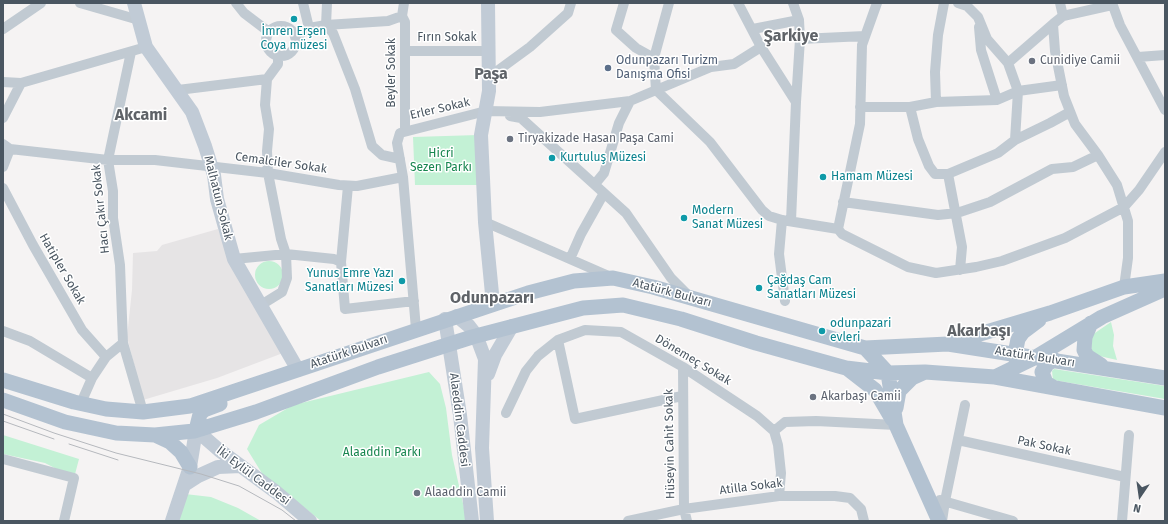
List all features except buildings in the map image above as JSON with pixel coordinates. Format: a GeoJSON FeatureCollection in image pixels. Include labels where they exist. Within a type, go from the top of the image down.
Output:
{"type":"FeatureCollection","features":[{"type":"Feature","properties":{"kind":"main road","name":"Malhatun Sokak"},"geometry":{"type":"LineString","coordinates":[[134,3],[146,47],[178,90],[192,112],[212,166],[217,199],[234,259],[298,370]]}},
{"type":"Feature","properties":{"kind":"main road"},"geometry":{"type":"LineString","coordinates":[[488,3],[489,77],[486,111],[481,135],[484,222],[493,304]]}},
{"type":"Feature","properties":{"kind":"main road","name":"Atatürk Bulvarı"},"geometry":{"type":"LineString","coordinates":[[3,380],[80,403],[106,409],[143,412],[190,406],[493,304],[574,281],[613,278],[865,348],[948,344],[1016,360]]}},
{"type":"Feature","properties":{"kind":"main road"},"geometry":{"type":"LineString","coordinates":[[948,344],[1050,313],[1124,287],[1165,281]]}},
{"type":"Feature","properties":{"kind":"main road"},"geometry":{"type":"LineString","coordinates":[[995,377],[1016,360],[1036,356],[1102,317],[1165,289]]}},
{"type":"Feature","properties":{"kind":"main road","name":"Atatürk Bulvarı"},"geometry":{"type":"LineString","coordinates":[[3,400],[65,422],[116,433],[155,435],[256,412],[378,367],[476,335],[583,308],[623,305],[681,319],[756,343],[846,368],[888,373],[925,372],[995,377],[1165,408]]}},
{"type":"Feature","properties":{"kind":"main road"},"geometry":{"type":"LineString","coordinates":[[1031,383],[1016,360],[1018,339],[1023,332],[1050,313]]}},
{"type":"Feature","properties":{"kind":"main road"},"geometry":{"type":"LineString","coordinates":[[451,317],[469,326],[476,335]]}},
{"type":"Feature","properties":{"kind":"main road","name":"Alaeddin Caddesi"},"geometry":{"type":"LineString","coordinates":[[451,317],[449,344],[460,415],[472,521]]}},
{"type":"Feature","properties":{"kind":"main road"},"geometry":{"type":"LineString","coordinates":[[1091,323],[1085,336],[1084,350],[1087,356],[1110,368]]}},
{"type":"Feature","properties":{"kind":"main road"},"geometry":{"type":"LineString","coordinates":[[485,381],[495,355],[512,326]]}},
{"type":"Feature","properties":{"kind":"main road","name":"Alaeddin Caddesi"},"geometry":{"type":"LineString","coordinates":[[476,335],[485,359],[482,448],[487,521]]}},
{"type":"Feature","properties":{"kind":"main road"},"geometry":{"type":"LineString","coordinates":[[865,348],[888,373],[896,425]]}},
{"type":"Feature","properties":{"kind":"main road","name":"Atatürk Bulvarı"},"geometry":{"type":"LineString","coordinates":[[1036,356],[1165,378]]}},
{"type":"Feature","properties":{"kind":"main road"},"geometry":{"type":"LineString","coordinates":[[1053,387],[1046,383],[1042,372],[1048,363],[1055,360]]}},
{"type":"Feature","properties":{"kind":"main road"},"geometry":{"type":"LineString","coordinates":[[846,368],[875,390],[938,500],[941,521]]}},
{"type":"Feature","properties":{"kind":"main road"},"geometry":{"type":"LineString","coordinates":[[896,425],[896,401],[899,390],[912,378],[925,372]]}},
{"type":"Feature","properties":{"kind":"main road"},"geometry":{"type":"LineString","coordinates":[[172,521],[190,467],[194,448],[196,426],[204,410],[253,392],[262,382]]}},
{"type":"Feature","properties":{"kind":"main road"},"geometry":{"type":"LineString","coordinates":[[190,406],[196,426]]}},
{"type":"Feature","properties":{"kind":"main road","name":"İki Eylül Caddesi"},"geometry":{"type":"LineString","coordinates":[[196,426],[241,466],[310,521]]}},
{"type":"Feature","properties":{"kind":"main road"},"geometry":{"type":"LineString","coordinates":[[155,435],[170,442],[181,452],[190,467]]}},
{"type":"Feature","properties":{"kind":"main road"},"geometry":{"type":"LineString","coordinates":[[184,485],[198,476],[218,467],[241,466]]}},
{"type":"Feature","properties":{"kind":"street"},"geometry":{"type":"LineString","coordinates":[[3,29],[41,3]]}},
{"type":"Feature","properties":{"kind":"street"},"geometry":{"type":"LineString","coordinates":[[80,3],[139,20]]}},
{"type":"Feature","properties":{"kind":"street"},"geometry":{"type":"LineString","coordinates":[[236,3],[244,13],[268,32]]}},
{"type":"Feature","properties":{"kind":"street"},"geometry":{"type":"LineString","coordinates":[[303,3],[309,28]]}},
{"type":"Feature","properties":{"kind":"street"},"geometry":{"type":"LineString","coordinates":[[327,3],[326,25],[333,34],[352,82],[372,146],[382,155],[400,159]]}},
{"type":"Feature","properties":{"kind":"street","name":"Beyler Sokak"},"geometry":{"type":"LineString","coordinates":[[404,3],[402,16],[405,22],[403,131],[397,143],[403,178],[416,329]]}},
{"type":"Feature","properties":{"kind":"street"},"geometry":{"type":"LineString","coordinates":[[489,77],[530,47],[568,13],[571,3]]}},
{"type":"Feature","properties":{"kind":"street"},"geometry":{"type":"LineString","coordinates":[[669,3],[654,58],[656,90],[710,142],[762,210],[769,216],[786,221],[838,229],[842,234],[908,267],[936,272],[960,270],[1002,261],[1066,238],[1124,207],[1165,152]]}},
{"type":"Feature","properties":{"kind":"street"},"geometry":{"type":"LineString","coordinates":[[738,3],[753,29],[761,47],[796,102]]}},
{"type":"Feature","properties":{"kind":"street"},"geometry":{"type":"LineString","coordinates":[[784,302],[779,254],[786,221],[800,39],[799,20],[793,3]]}},
{"type":"Feature","properties":{"kind":"street"},"geometry":{"type":"LineString","coordinates":[[838,229],[860,124],[862,45],[877,3]]}},
{"type":"Feature","properties":{"kind":"street"},"geometry":{"type":"LineString","coordinates":[[936,102],[935,72],[938,34],[944,3]]}},
{"type":"Feature","properties":{"kind":"street"},"geometry":{"type":"LineString","coordinates":[[958,3],[967,6],[978,16],[987,38],[1008,63],[1018,91],[1015,140]]}},
{"type":"Feature","properties":{"kind":"street"},"geometry":{"type":"LineString","coordinates":[[1060,3],[1063,16]]}},
{"type":"Feature","properties":{"kind":"street"},"geometry":{"type":"LineString","coordinates":[[621,4],[616,30],[636,48],[654,58]]}},
{"type":"Feature","properties":{"kind":"street"},"geometry":{"type":"LineString","coordinates":[[1008,63],[1063,16],[1112,4],[1165,110]]}},
{"type":"Feature","properties":{"kind":"street"},"geometry":{"type":"LineString","coordinates":[[295,37],[309,28],[326,25],[388,21],[402,16]]}},
{"type":"Feature","properties":{"kind":"street"},"geometry":{"type":"LineString","coordinates":[[978,16],[981,50],[997,100]]}},
{"type":"Feature","properties":{"kind":"street"},"geometry":{"type":"LineString","coordinates":[[753,29],[799,20]]}},
{"type":"Feature","properties":{"kind":"street"},"geometry":{"type":"LineString","coordinates":[[1053,24],[1055,51],[1062,85],[1070,112],[1075,124],[1117,184],[1128,221],[1128,258],[1124,287]]}},
{"type":"Feature","properties":{"kind":"street"},"geometry":{"type":"LineString","coordinates":[[281,26],[290,29],[295,37],[292,51],[288,54],[273,54],[266,46],[268,32],[281,26]]}},
{"type":"Feature","properties":{"kind":"street"},"geometry":{"type":"LineString","coordinates":[[800,39],[865,36]]}},
{"type":"Feature","properties":{"kind":"street"},"geometry":{"type":"LineString","coordinates":[[3,81],[21,83],[146,47]]}},
{"type":"Feature","properties":{"kind":"street"},"geometry":{"type":"LineString","coordinates":[[486,111],[546,112],[630,101],[711,67],[734,64],[761,47]]}},
{"type":"Feature","properties":{"kind":"street","name":"Fırın Sokak"},"geometry":{"type":"LineString","coordinates":[[405,51],[489,51]]}},
{"type":"Feature","properties":{"kind":"street","name":"Hacı Çakır Sokak"},"geometry":{"type":"LineString","coordinates":[[131,52],[108,160],[113,184],[113,218],[120,265],[124,343],[143,412]]}},
{"type":"Feature","properties":{"kind":"street"},"geometry":{"type":"LineString","coordinates":[[261,305],[278,296],[285,287],[287,278],[286,254],[280,239],[268,173],[269,129],[265,104],[267,79],[278,64],[278,55]]}},
{"type":"Feature","properties":{"kind":"street"},"geometry":{"type":"LineString","coordinates":[[1138,57],[1165,55]]}},
{"type":"Feature","properties":{"kind":"street"},"geometry":{"type":"LineString","coordinates":[[178,90],[267,79]]}},
{"type":"Feature","properties":{"kind":"street"},"geometry":{"type":"LineString","coordinates":[[3,118],[21,83]]}},
{"type":"Feature","properties":{"kind":"street"},"geometry":{"type":"LineString","coordinates":[[860,107],[910,107],[936,102],[997,100],[1018,91],[1062,85]]}},
{"type":"Feature","properties":{"kind":"street"},"geometry":{"type":"LineString","coordinates":[[595,184],[604,173],[619,123],[630,101]]}},
{"type":"Feature","properties":{"kind":"street"},"geometry":{"type":"LineString","coordinates":[[910,107],[918,139],[929,166],[935,174],[948,174],[998,153],[1015,140],[1070,112]]}},
{"type":"Feature","properties":{"kind":"street"},"geometry":{"type":"LineString","coordinates":[[486,111],[521,118],[595,184],[626,213],[671,278],[691,299]]}},
{"type":"Feature","properties":{"kind":"street","name":"Erler Sokak"},"geometry":{"type":"LineString","coordinates":[[403,131],[486,111]]}},
{"type":"Feature","properties":{"kind":"street"},"geometry":{"type":"LineString","coordinates":[[3,167],[7,147]]}},
{"type":"Feature","properties":{"kind":"street","name":"Cemalciler Sokak"},"geometry":{"type":"LineString","coordinates":[[7,147],[108,160],[156,160],[212,166],[268,173],[348,186],[403,178]]}},
{"type":"Feature","properties":{"kind":"street"},"geometry":{"type":"LineString","coordinates":[[843,202],[938,215],[957,213],[990,202],[1052,169],[1073,167],[1098,155]]}},
{"type":"Feature","properties":{"kind":"street"},"geometry":{"type":"LineString","coordinates":[[948,174],[957,213],[962,246],[960,270]]}},
{"type":"Feature","properties":{"kind":"street"},"geometry":{"type":"LineString","coordinates":[[348,186],[341,262],[345,309],[414,301]]}},
{"type":"Feature","properties":{"kind":"street","name":"Hatipler Sokak"},"geometry":{"type":"LineString","coordinates":[[3,188],[33,245],[82,330],[106,357]]}},
{"type":"Feature","properties":{"kind":"street"},"geometry":{"type":"LineString","coordinates":[[570,259],[581,234],[604,193]]}},
{"type":"Feature","properties":{"kind":"street"},"geometry":{"type":"LineString","coordinates":[[484,222],[613,278]]}},
{"type":"Feature","properties":{"kind":"street"},"geometry":{"type":"LineString","coordinates":[[234,259],[286,254],[334,259],[341,262]]}},
{"type":"Feature","properties":{"kind":"street","name":"Dönemeç Sokak"},"geometry":{"type":"LineString","coordinates":[[506,413],[526,371],[538,356],[558,340],[585,330],[621,332],[682,367],[758,416],[774,431]]}},
{"type":"Feature","properties":{"kind":"street"},"geometry":{"type":"LineString","coordinates":[[3,331],[30,342],[92,378]]}},
{"type":"Feature","properties":{"kind":"street"},"geometry":{"type":"LineString","coordinates":[[558,340],[575,419],[682,396]]}},
{"type":"Feature","properties":{"kind":"street"},"geometry":{"type":"LineString","coordinates":[[80,403],[92,378],[106,357],[124,343]]}},
{"type":"Feature","properties":{"kind":"street","name":"Hüseyin Cahit Sokak"},"geometry":{"type":"LineString","coordinates":[[682,367],[684,509],[687,521]]}},
{"type":"Feature","properties":{"kind":"street"},"geometry":{"type":"LineString","coordinates":[[965,405],[958,440],[938,500],[1013,521]]}},
{"type":"Feature","properties":{"kind":"street"},"geometry":{"type":"LineString","coordinates":[[779,496],[781,473],[778,445],[774,431],[785,422],[816,421],[896,425]]}},
{"type":"Feature","properties":{"kind":"street"},"geometry":{"type":"LineString","coordinates":[[1122,521],[1129,435]]}},
{"type":"Feature","properties":{"kind":"street","name":"Pak Sokak"},"geometry":{"type":"LineString","coordinates":[[958,440],[1125,477]]}},
{"type":"Feature","properties":{"kind":"street"},"geometry":{"type":"LineString","coordinates":[[3,459],[74,478],[64,521]]}},
{"type":"Feature","properties":{"kind":"street","name":"Atilla Sokak"},"geometry":{"type":"LineString","coordinates":[[628,521],[684,509],[779,496],[835,496],[850,498],[861,509],[864,521]]}},
{"type":"Feature","properties":{"kind":"shaded area"},"geometry":{"type":"Polygon","coordinates":[[[218,229],[231,264],[283,353],[217,378],[143,400],[127,337],[132,290],[133,253],[157,251],[162,245],[218,229]]]}},
{"type":"Feature","properties":{"kind":"green space","name":"Hicri Sezen Parkı"},"geometry":{"type":"Polygon","coordinates":[[[478,135],[478,185],[415,185],[413,137],[478,135]]]}},
{"type":"Feature","properties":{"kind":"green space"},"geometry":{"type":"Polygon","coordinates":[[[269,261],[279,265],[283,275],[279,285],[269,289],[259,285],[255,275],[259,265],[269,261]]]}},
{"type":"Feature","properties":{"kind":"green space"},"geometry":{"type":"Polygon","coordinates":[[[1111,322],[1114,335],[1113,346],[1117,360],[1095,355],[1091,351],[1092,335],[1111,322]]]}},
{"type":"Feature","properties":{"kind":"green space"},"geometry":{"type":"Polygon","coordinates":[[[1054,369],[1165,386],[1165,399],[1053,380],[1052,371],[1054,369]]]}},
{"type":"Feature","properties":{"kind":"green space","name":"Alaaddin Parkı"},"geometry":{"type":"Polygon","coordinates":[[[429,372],[440,384],[446,408],[452,455],[467,521],[321,521],[263,475],[247,449],[259,425],[293,405],[429,372]]]}},
{"type":"Feature","properties":{"kind":"green space"},"geometry":{"type":"Polygon","coordinates":[[[3,435],[79,459],[74,478],[45,463],[3,454],[3,435]]]}},
{"type":"Feature","properties":{"kind":"green space"},"geometry":{"type":"Polygon","coordinates":[[[185,494],[211,497],[238,508],[261,521],[179,521],[185,494]]]}},
{"type":"Feature","properties":{"kind":"tram line"},"geometry":{"type":"LineString","coordinates":[[3,414],[54,433],[116,453],[201,474],[239,486],[282,510],[296,521]]}},
{"type":"Feature","properties":{"kind":"tram line"},"geometry":{"type":"LineString","coordinates":[[3,421],[54,439]]}},
{"type":"Feature","properties":{"kind":"tram line"},"geometry":{"type":"LineString","coordinates":[[69,444],[118,460]]}},
{"type":"Feature","properties":{"kind":"place","name":"İmren Erşen Coya müzesi"},"geometry":{"type":"Point","coordinates":[294,19]}},
{"type":"Feature","properties":{"kind":"place","name":"Cunidiye Camii"},"geometry":{"type":"Point","coordinates":[1032,61]}},
{"type":"Feature","properties":{"kind":"place","name":"Odunpazarı Turizm Danışma Ofisi"},"geometry":{"type":"Point","coordinates":[608,68]}},
{"type":"Feature","properties":{"kind":"place","name":"Tiryakizade Hasan Paşa Cami"},"geometry":{"type":"Point","coordinates":[510,139]}},
{"type":"Feature","properties":{"kind":"place","name":"Kurtuluş Müzesi"},"geometry":{"type":"Point","coordinates":[552,158]}},
{"type":"Feature","properties":{"kind":"place","name":"Hamam Müzesi"},"geometry":{"type":"Point","coordinates":[823,177]}},
{"type":"Feature","properties":{"kind":"place","name":"Modern Sanat Müzesi"},"geometry":{"type":"Point","coordinates":[684,218]}},
{"type":"Feature","properties":{"kind":"place","name":"Yunus Emre Yazı Sanatları Müzesi"},"geometry":{"type":"Point","coordinates":[402,281]}},
{"type":"Feature","properties":{"kind":"place","name":"Çağdaş Cam Sanatları Müzesi"},"geometry":{"type":"Point","coordinates":[759,288]}},
{"type":"Feature","properties":{"kind":"place","name":"odunpazari evleri"},"geometry":{"type":"Point","coordinates":[822,331]}},
{"type":"Feature","properties":{"kind":"place","name":"Akarbaşı Camii"},"geometry":{"type":"Point","coordinates":[813,397]}},
{"type":"Feature","properties":{"kind":"place","name":"Alaaddin Camii"},"geometry":{"type":"Point","coordinates":[417,493]}},
{"type":"Feature","properties":{"kind":"district","name":"Şarkiye"},"geometry":{"type":"Point","coordinates":[791,37]}},
{"type":"Feature","properties":{"kind":"district","name":"Paşa"},"geometry":{"type":"Point","coordinates":[491,75]}},
{"type":"Feature","properties":{"kind":"district","name":"Akcami"},"geometry":{"type":"Point","coordinates":[141,116]}},
{"type":"Feature","properties":{"kind":"district","name":"Odunpazarı"},"geometry":{"type":"Point","coordinates":[492,299]}},
{"type":"Feature","properties":{"kind":"district","name":"Akarbaşı"},"geometry":{"type":"Point","coordinates":[979,332]}}]}
